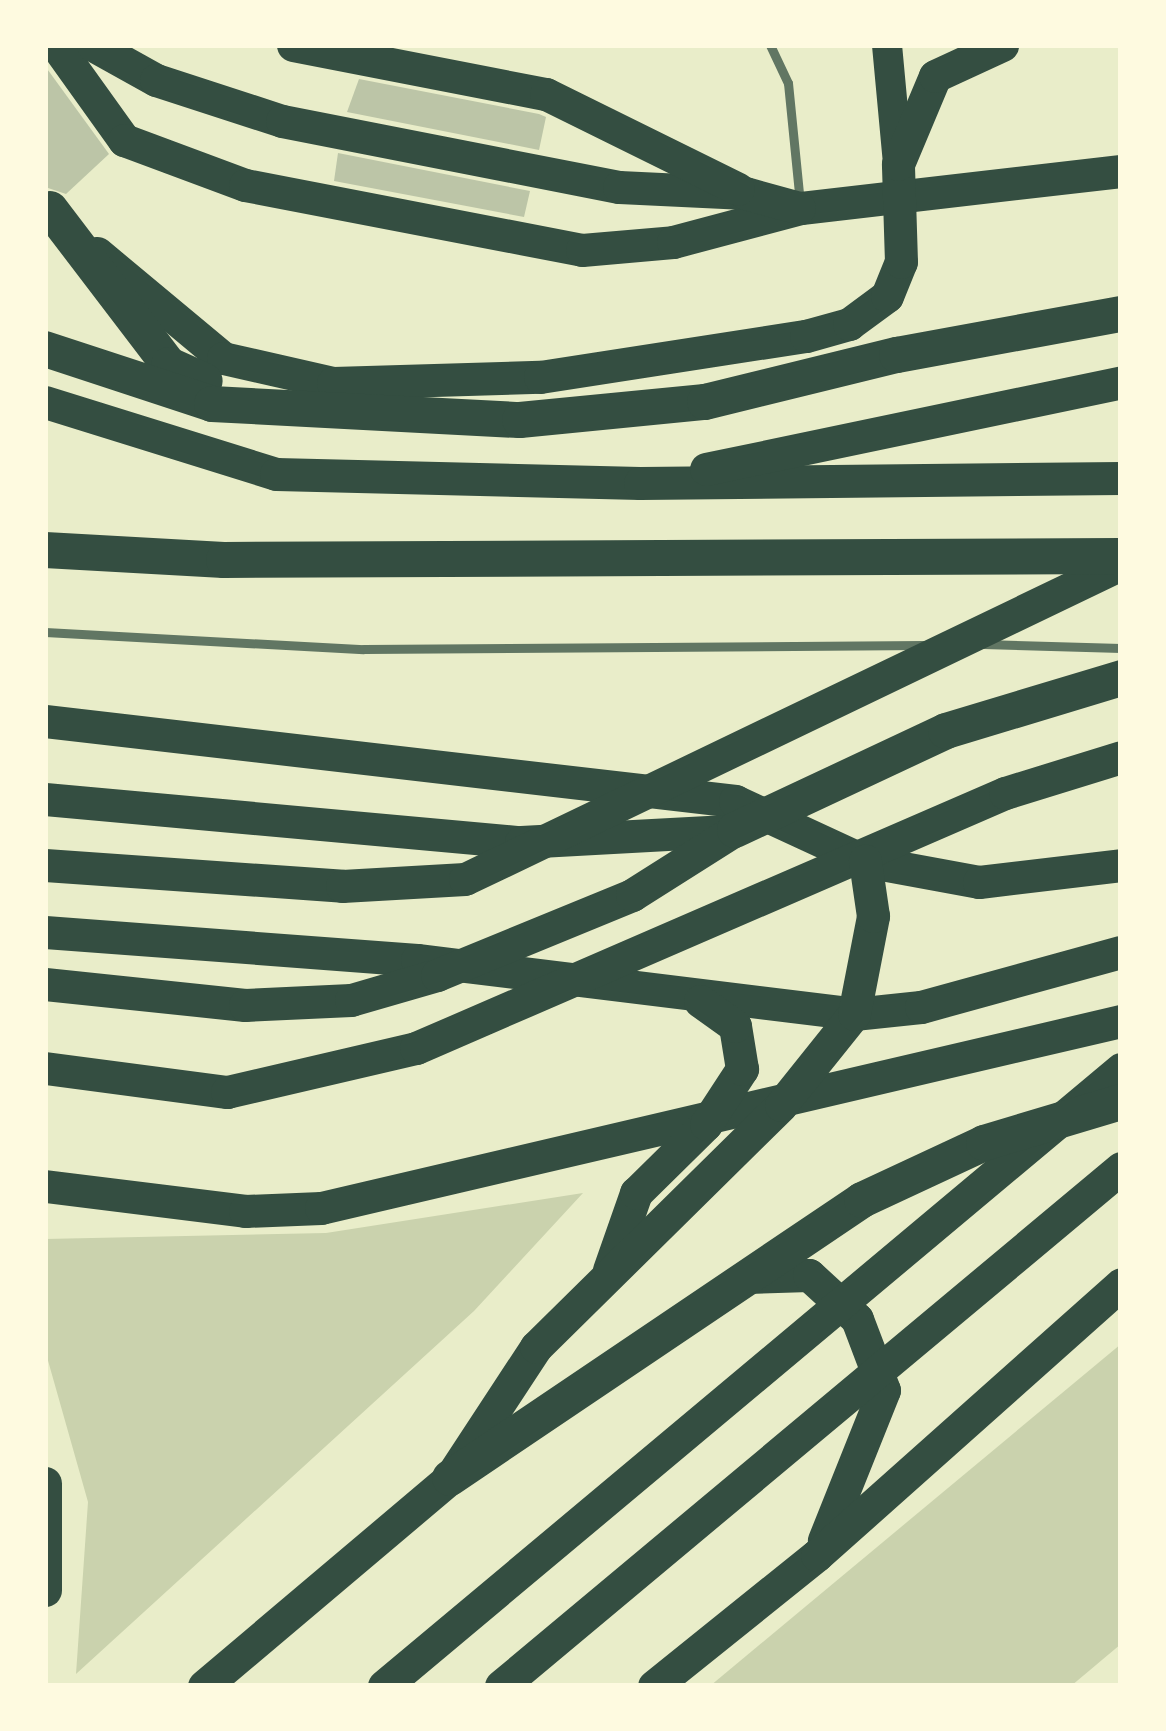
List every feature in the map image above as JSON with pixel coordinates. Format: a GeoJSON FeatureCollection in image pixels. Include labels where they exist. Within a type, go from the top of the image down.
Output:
{"type":"FeatureCollection","features":[{"type":"Feature","properties":{"kind":"highway"},"geometry":{"type":"LineString","coordinates":[[56,45],[124,140],[245,185],[582,250],[673,242],[801,208],[1121,171]]}},
{"type":"Feature","properties":{"kind":"highway"},"geometry":{"type":"LineString","coordinates":[[93,45],[156,80],[282,122],[619,187],[746,194],[801,208]]}},
{"type":"Feature","properties":{"kind":"highway"},"geometry":{"type":"LineString","coordinates":[[293,45],[545,94],[746,194]]}},
{"type":"Feature","properties":{"kind":"highway"},"geometry":{"type":"LineString","coordinates":[[50,209],[208,347],[278,373],[333,383],[540,376],[849,324],[887,296],[901,262],[898,164],[935,76],[1002,45]]}},
{"type":"Feature","properties":{"kind":"highway"},"geometry":{"type":"LineString","coordinates":[[50,209],[169,365],[272,411]]}},
{"type":"Feature","properties":{"kind":"highway"},"geometry":{"type":"LineString","coordinates":[[45,350],[212,404],[272,411],[520,420],[705,402],[897,355],[1121,314]]}},
{"type":"Feature","properties":{"kind":"highway"},"geometry":{"type":"LineString","coordinates":[[640,483],[1121,382]]}},
{"type":"Feature","properties":{"kind":"highway"},"geometry":{"type":"LineString","coordinates":[[45,402],[276,474],[640,483],[1121,478]]}},
{"type":"Feature","properties":{"kind":"highway"},"geometry":{"type":"LineString","coordinates":[[45,550],[224,560],[1121,560]]}},
{"type":"Feature","properties":{"kind":"highway"},"geometry":{"type":"LineString","coordinates":[[45,865],[342,886],[465,878],[1121,560]]}},
{"type":"Feature","properties":{"kind":"highway"},"geometry":{"type":"LineString","coordinates":[[45,984],[245,1005],[351,1000],[437,975],[632,895],[735,830],[946,730],[1121,678]]}},
{"type":"Feature","properties":{"kind":"highway"},"geometry":{"type":"LineString","coordinates":[[45,722],[735,801],[865,861],[980,882],[1121,865]]}},
{"type":"Feature","properties":{"kind":"highway"},"geometry":{"type":"LineString","coordinates":[[45,1068],[227,1092],[416,1048],[1005,793],[1121,757]]}},
{"type":"Feature","properties":{"kind":"highway"},"geometry":{"type":"LineString","coordinates":[[45,799],[521,842],[735,830]]}},
{"type":"Feature","properties":{"kind":"highway"},"geometry":{"type":"LineString","coordinates":[[450,1478],[536,1347],[781,1105],[854,1015],[873,916],[865,861]]}},
{"type":"Feature","properties":{"kind":"highway"},"geometry":{"type":"LineString","coordinates":[[45,932],[418,960],[699,1000],[854,1015],[921,1007],[1121,952]]}},
{"type":"Feature","properties":{"kind":"highway"},"geometry":{"type":"LineString","coordinates":[[606,1277],[636,1193],[706,1124],[742,1069],[735,1026],[699,1000]]}},
{"type":"Feature","properties":{"kind":"highway"},"geometry":{"type":"LineString","coordinates":[[45,1186],[245,1211],[321,1208],[706,1124],[1121,1021]]}},
{"type":"Feature","properties":{"kind":"highway"},"geometry":{"type":"LineString","coordinates":[[384,1686],[1121,1069]]}},
{"type":"Feature","properties":{"kind":"highway"},"geometry":{"type":"LineString","coordinates":[[205,1686],[450,1478],[862,1200],[984,1143],[1121,1102]]}},
{"type":"Feature","properties":{"kind":"highway"},"geometry":{"type":"LineString","coordinates":[[501,1686],[1121,1168]]}},
{"type":"Feature","properties":{"kind":"highway"},"geometry":{"type":"LineString","coordinates":[[748,1277],[809,1275],[857,1319],[884,1390],[871,1438],[817,1555]]}},
{"type":"Feature","properties":{"kind":"highway"},"geometry":{"type":"LineString","coordinates":[[654,1686],[817,1555],[1121,1284]]}},
{"type":"Feature","properties":{"kind":"highway"},"geometry":{"type":"LineString","coordinates":[[45,1483],[45,1590]]}},
{"type":"Feature","properties":{"kind":"main road"},"geometry":{"type":"LineString","coordinates":[[887,45],[898,164]]}},
{"type":"Feature","properties":{"kind":"lane"},"geometry":{"type":"LineString","coordinates":[[770,45],[788,83],[801,208]]}},
{"type":"Feature","properties":{"kind":"lane"},"geometry":{"type":"LineString","coordinates":[[45,632],[364,649],[1121,648]]}},
{"type":"Feature","properties":{"kind":"green space"},"geometry":{"type":"Polygon","coordinates":[[[583,1193],[474,1311],[76,1674],[88,1502],[45,1350],[45,1239],[326,1233],[583,1193]]]}},
{"type":"Feature","properties":{"kind":"green space"},"geometry":{"type":"Polygon","coordinates":[[[1121,1344],[1121,1644],[1071,1686],[710,1686],[1121,1344]]]}},
{"type":"Feature","properties":{"kind":"building"},"geometry":{"type":"Polygon","coordinates":[[[45,66],[109,154],[66,194],[45,187],[45,66]]]}},
{"type":"Feature","properties":{"kind":"building"},"geometry":{"type":"Polygon","coordinates":[[[359,79],[539,114],[546,117],[539,150],[347,112],[359,79]]]}},
{"type":"Feature","properties":{"kind":"building"},"geometry":{"type":"Polygon","coordinates":[[[338,153],[530,191],[524,217],[334,181],[338,153]]]}}]}
